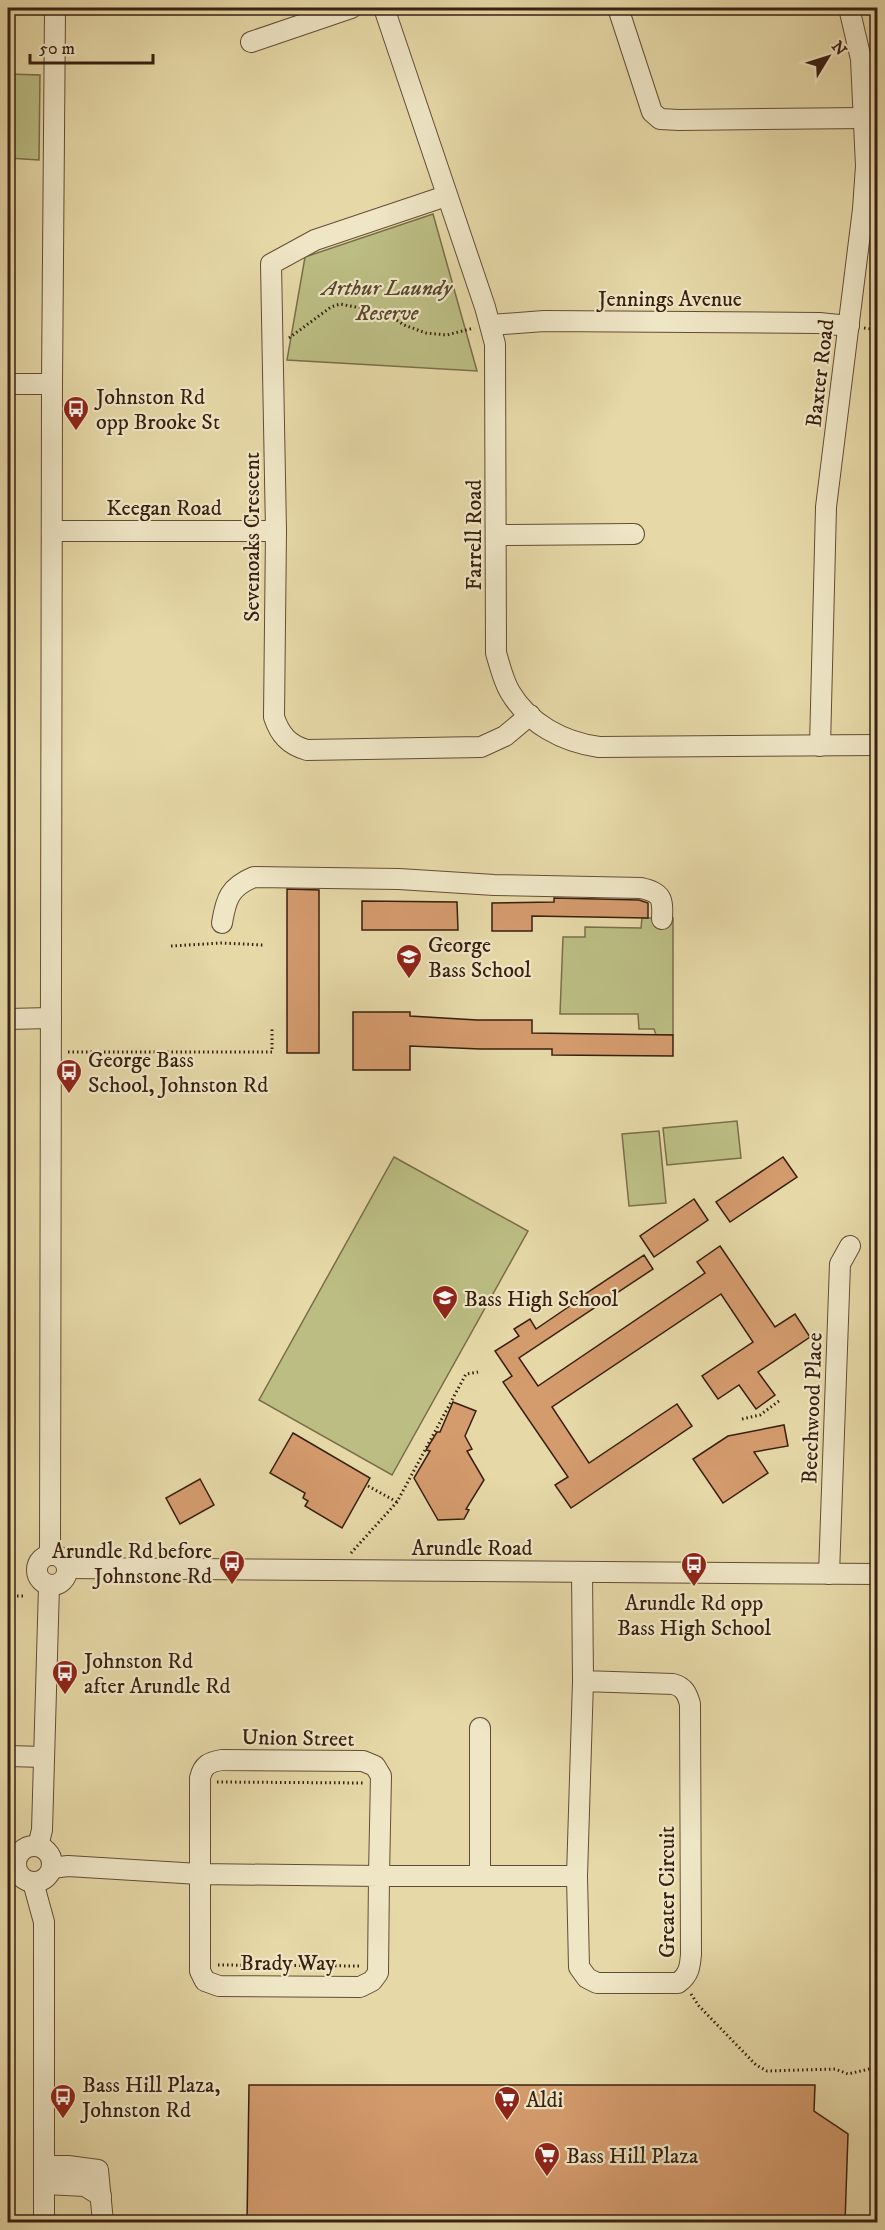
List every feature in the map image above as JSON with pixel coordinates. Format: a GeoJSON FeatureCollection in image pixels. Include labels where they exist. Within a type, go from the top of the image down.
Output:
{"type":"FeatureCollection","features":[{"type":"Feature","properties":{"kind":"street"},"geometry":{"type":"LineString","coordinates":[[50,1554],[55,8]]}},
{"type":"Feature","properties":{"kind":"street"},"geometry":{"type":"LineString","coordinates":[[251,42],[351,8]]}},
{"type":"Feature","properties":{"kind":"street","name":"Farrell Road"},"geometry":{"type":"LineString","coordinates":[[384,8],[491,325],[496,362],[496,653],[510,692],[540,725],[566,739],[599,747],[878,745]]}},
{"type":"Feature","properties":{"kind":"street"},"geometry":{"type":"LineString","coordinates":[[618,8],[652,112],[660,118],[679,120],[865,118]]}},
{"type":"Feature","properties":{"kind":"street","name":"Baxter Road"},"geometry":{"type":"LineString","coordinates":[[819,746],[826,507],[863,209],[866,166],[861,59],[849,8]]}},
{"type":"Feature","properties":{"kind":"street","name":"Sevenoaks Crescent"},"geometry":{"type":"LineString","coordinates":[[446,196],[315,240],[271,264],[276,531],[274,717],[280,732],[293,744],[308,750],[481,747],[505,736],[530,715]]}},
{"type":"Feature","properties":{"kind":"street","name":"Jennings Avenue"},"geometry":{"type":"LineString","coordinates":[[491,325],[544,321],[819,323],[849,326]]}},
{"type":"Feature","properties":{"kind":"street"},"geometry":{"type":"LineString","coordinates":[[8,384],[52,384]]}},
{"type":"Feature","properties":{"kind":"street","name":"Keegan Road"},"geometry":{"type":"LineString","coordinates":[[52,531],[276,531]]}},
{"type":"Feature","properties":{"kind":"street"},"geometry":{"type":"LineString","coordinates":[[497,536],[634,534]]}},
{"type":"Feature","properties":{"kind":"street"},"geometry":{"type":"LineString","coordinates":[[222,923],[232,890],[242,882],[254,877],[364,878],[495,885],[641,888],[660,895],[663,905],[662,918]]}},
{"type":"Feature","properties":{"kind":"street"},"geometry":{"type":"LineString","coordinates":[[8,1019],[51,1018]]}},
{"type":"Feature","properties":{"kind":"street","name":"Beechwood Place"},"geometry":{"type":"LineString","coordinates":[[829,1574],[840,1264],[850,1246]]}},
{"type":"Feature","properties":{"kind":"street"},"geometry":{"type":"LineString","coordinates":[[50,1554],[60,1557],[67,1568],[65,1578],[49,1586],[40,1581],[36,1569],[42,1558],[50,1554]]}},
{"type":"Feature","properties":{"kind":"street","name":"Arundle Road"},"geometry":{"type":"LineString","coordinates":[[67,1568],[878,1574]]}},
{"type":"Feature","properties":{"kind":"street","name":"Greater Circuit"},"geometry":{"type":"LineString","coordinates":[[582,1572],[583,1681],[577,1876],[579,1967],[587,1978],[597,1983],[678,1983],[690,1968],[691,1954],[690,1704],[687,1694],[681,1686],[673,1684],[583,1681]]}},
{"type":"Feature","properties":{"kind":"street"},"geometry":{"type":"LineString","coordinates":[[38,1846],[42,1830],[49,1586]]}},
{"type":"Feature","properties":{"kind":"street"},"geometry":{"type":"LineString","coordinates":[[480,1728],[480,1876]]}},
{"type":"Feature","properties":{"kind":"street"},"geometry":{"type":"LineString","coordinates":[[8,1756],[44,1757]]}},
{"type":"Feature","properties":{"kind":"street","name":"Union Street"},"geometry":{"type":"LineString","coordinates":[[200,1782],[202,1769],[211,1762],[222,1760],[363,1761],[375,1767],[381,1776],[381,1783]]}},
{"type":"Feature","properties":{"kind":"street"},"geometry":{"type":"LineString","coordinates":[[200,1782],[200,1964]]}},
{"type":"Feature","properties":{"kind":"street"},"geometry":{"type":"LineString","coordinates":[[378,1966],[381,1783]]}},
{"type":"Feature","properties":{"kind":"street"},"geometry":{"type":"LineString","coordinates":[[38,1846],[48,1852],[52,1868],[44,1879],[33,1882],[22,1878],[11,1863],[26,1847],[38,1846]]}},
{"type":"Feature","properties":{"kind":"street"},"geometry":{"type":"LineString","coordinates":[[52,1868],[68,1866],[199,1874],[577,1876]]}},
{"type":"Feature","properties":{"kind":"street"},"geometry":{"type":"LineString","coordinates":[[33,1882],[44,1922],[44,2223]]}},
{"type":"Feature","properties":{"kind":"street","name":"Brady Way"},"geometry":{"type":"LineString","coordinates":[[200,1964],[200,1971],[205,1981],[219,1986],[360,1987],[372,1981],[378,1973],[378,1966]]}},
{"type":"Feature","properties":{"kind":"street"},"geometry":{"type":"LineString","coordinates":[[45,2175],[68,2166],[98,2170],[103,2223]]}},
{"type":"Feature","properties":{"kind":"street"},"geometry":{"type":"LineString","coordinates":[[45,2175],[85,2187],[101,2196]]}},
{"type":"Feature","properties":{"kind":"path"},"geometry":{"type":"LineString","coordinates":[[272,350],[331,307],[340,304],[386,313],[404,325],[426,333],[447,335],[491,325]]}},
{"type":"Feature","properties":{"kind":"path"},"geometry":{"type":"LineString","coordinates":[[171,946],[222,943],[263,945]]}},
{"type":"Feature","properties":{"kind":"path"},"geometry":{"type":"LineString","coordinates":[[51,1052],[272,1052],[272,1028]]}},
{"type":"Feature","properties":{"kind":"path"},"geometry":{"type":"LineString","coordinates":[[336,1570],[397,1502],[466,1374],[478,1372]]}},
{"type":"Feature","properties":{"kind":"path"},"geometry":{"type":"LineString","coordinates":[[742,1419],[760,1415],[779,1401]]}},
{"type":"Feature","properties":{"kind":"path"},"geometry":{"type":"LineString","coordinates":[[368,1486],[397,1502]]}},
{"type":"Feature","properties":{"kind":"path"},"geometry":{"type":"LineString","coordinates":[[8,1596],[26,1596]]}},
{"type":"Feature","properties":{"kind":"path"},"geometry":{"type":"LineString","coordinates":[[200,1782],[381,1783]]}},
{"type":"Feature","properties":{"kind":"path"},"geometry":{"type":"LineString","coordinates":[[200,1964],[378,1966]]}},
{"type":"Feature","properties":{"kind":"path"},"geometry":{"type":"LineString","coordinates":[[682,1980],[699,2006],[756,2065],[767,2071],[835,2069],[848,2074],[878,2067]]}},
{"type":"Feature","properties":{"kind":"green space"},"geometry":{"type":"Polygon","coordinates":[[[8,74],[40,75],[39,160],[8,158],[8,74]]]}},
{"type":"Feature","properties":{"kind":"green space","name":"Arthur Laundy Reserve"},"geometry":{"type":"Polygon","coordinates":[[[433,214],[477,371],[287,360],[305,257],[433,214]]]}},
{"type":"Feature","properties":{"kind":"green space"},"geometry":{"type":"Polygon","coordinates":[[[642,918],[673,918],[673,1035],[656,1035],[654,1029],[639,1029],[638,1014],[560,1014],[563,937],[585,937],[585,927],[641,928],[642,918]]]}},
{"type":"Feature","properties":{"kind":"green space"},"geometry":{"type":"Polygon","coordinates":[[[737,1121],[741,1158],[667,1165],[663,1128],[737,1121]]]}},
{"type":"Feature","properties":{"kind":"green space"},"geometry":{"type":"Polygon","coordinates":[[[659,1131],[666,1203],[629,1206],[622,1134],[659,1131]]]}},
{"type":"Feature","properties":{"kind":"green space"},"geometry":{"type":"Polygon","coordinates":[[[394,1157],[528,1231],[392,1475],[259,1400],[394,1157]]]}},
{"type":"Feature","properties":{"kind":"building"},"geometry":{"type":"Polygon","coordinates":[[[287,889],[319,890],[319,1053],[287,1053],[287,889]]]}},
{"type":"Feature","properties":{"kind":"building"},"geometry":{"type":"Polygon","coordinates":[[[554,898],[639,900],[648,903],[648,918],[532,916],[532,931],[492,931],[492,903],[554,902],[554,898]]]}},
{"type":"Feature","properties":{"kind":"building"},"geometry":{"type":"Polygon","coordinates":[[[362,901],[457,902],[458,930],[362,930],[362,901]]]}},
{"type":"Feature","properties":{"kind":"building"},"geometry":{"type":"Polygon","coordinates":[[[353,1012],[410,1012],[410,1016],[477,1020],[532,1020],[532,1033],[673,1035],[673,1056],[552,1055],[552,1049],[410,1046],[410,1070],[353,1070],[353,1012]]]}},
{"type":"Feature","properties":{"kind":"building"},"geometry":{"type":"Polygon","coordinates":[[[783,1157],[797,1177],[730,1222],[716,1202],[783,1157]]]}},
{"type":"Feature","properties":{"kind":"building"},"geometry":{"type":"Polygon","coordinates":[[[694,1199],[708,1220],[654,1257],[640,1236],[694,1199]]]}},
{"type":"Feature","properties":{"kind":"building"},"geometry":{"type":"Polygon","coordinates":[[[720,1246],[775,1327],[795,1314],[810,1337],[758,1372],[775,1395],[756,1409],[739,1385],[718,1399],[702,1376],[753,1342],[721,1294],[552,1407],[589,1463],[677,1404],[692,1426],[571,1508],[555,1485],[568,1477],[503,1382],[512,1376],[495,1351],[519,1336],[514,1329],[530,1319],[536,1329],[644,1255],[653,1269],[519,1358],[538,1386],[705,1273],[697,1262],[720,1246]]]}},
{"type":"Feature","properties":{"kind":"building"},"geometry":{"type":"Polygon","coordinates":[[[453,1402],[476,1411],[465,1436],[472,1449],[467,1451],[484,1480],[466,1509],[469,1510],[464,1519],[438,1520],[414,1478],[430,1451],[426,1450],[437,1432],[440,1432],[453,1402]]]}},
{"type":"Feature","properties":{"kind":"building"},"geometry":{"type":"Polygon","coordinates":[[[784,1425],[788,1446],[754,1452],[768,1473],[723,1503],[693,1459],[728,1436],[784,1425]]]}},
{"type":"Feature","properties":{"kind":"building"},"geometry":{"type":"Polygon","coordinates":[[[293,1433],[370,1478],[342,1528],[305,1506],[308,1501],[303,1498],[305,1493],[270,1473],[293,1433]]]}},
{"type":"Feature","properties":{"kind":"building"},"geometry":{"type":"Polygon","coordinates":[[[200,1479],[214,1505],[180,1524],[166,1498],[200,1479]]]}},
{"type":"Feature","properties":{"kind":"building","name":"Bass Hill Plaza"},"geometry":{"type":"Polygon","coordinates":[[[249,2085],[815,2085],[814,2111],[848,2134],[845,2223],[247,2223],[249,2085]]]}},
{"type":"Feature","properties":{"kind":"place","name":"Johnston Rd opp Brooke St"},"geometry":{"type":"Point","coordinates":[76,432]}},
{"type":"Feature","properties":{"kind":"place","name":"George Bass School"},"geometry":{"type":"Point","coordinates":[409,980]}},
{"type":"Feature","properties":{"kind":"place","name":"George Bass School, Johnston Rd"},"geometry":{"type":"Point","coordinates":[69,1095]}},
{"type":"Feature","properties":{"kind":"place","name":"Bass High School"},"geometry":{"type":"Point","coordinates":[445,1321]}},
{"type":"Feature","properties":{"kind":"place","name":"Arundle Rd before Johnstone Rd"},"geometry":{"type":"Point","coordinates":[232,1586]}},
{"type":"Feature","properties":{"kind":"place","name":"Arundle Rd opp Bass High School"},"geometry":{"type":"Point","coordinates":[694,1588]}},
{"type":"Feature","properties":{"kind":"place","name":"Johnston Rd after Arundle Rd"},"geometry":{"type":"Point","coordinates":[65,1696]}},
{"type":"Feature","properties":{"kind":"place","name":"Bass Hill Plaza, Johnston Rd"},"geometry":{"type":"Point","coordinates":[63,2120]}},
{"type":"Feature","properties":{"kind":"place","name":"Aldi"},"geometry":{"type":"Point","coordinates":[507,2122]}},
{"type":"Feature","properties":{"kind":"place","name":"Bass Hill Plaza"},"geometry":{"type":"Point","coordinates":[547,2178]}}]}
